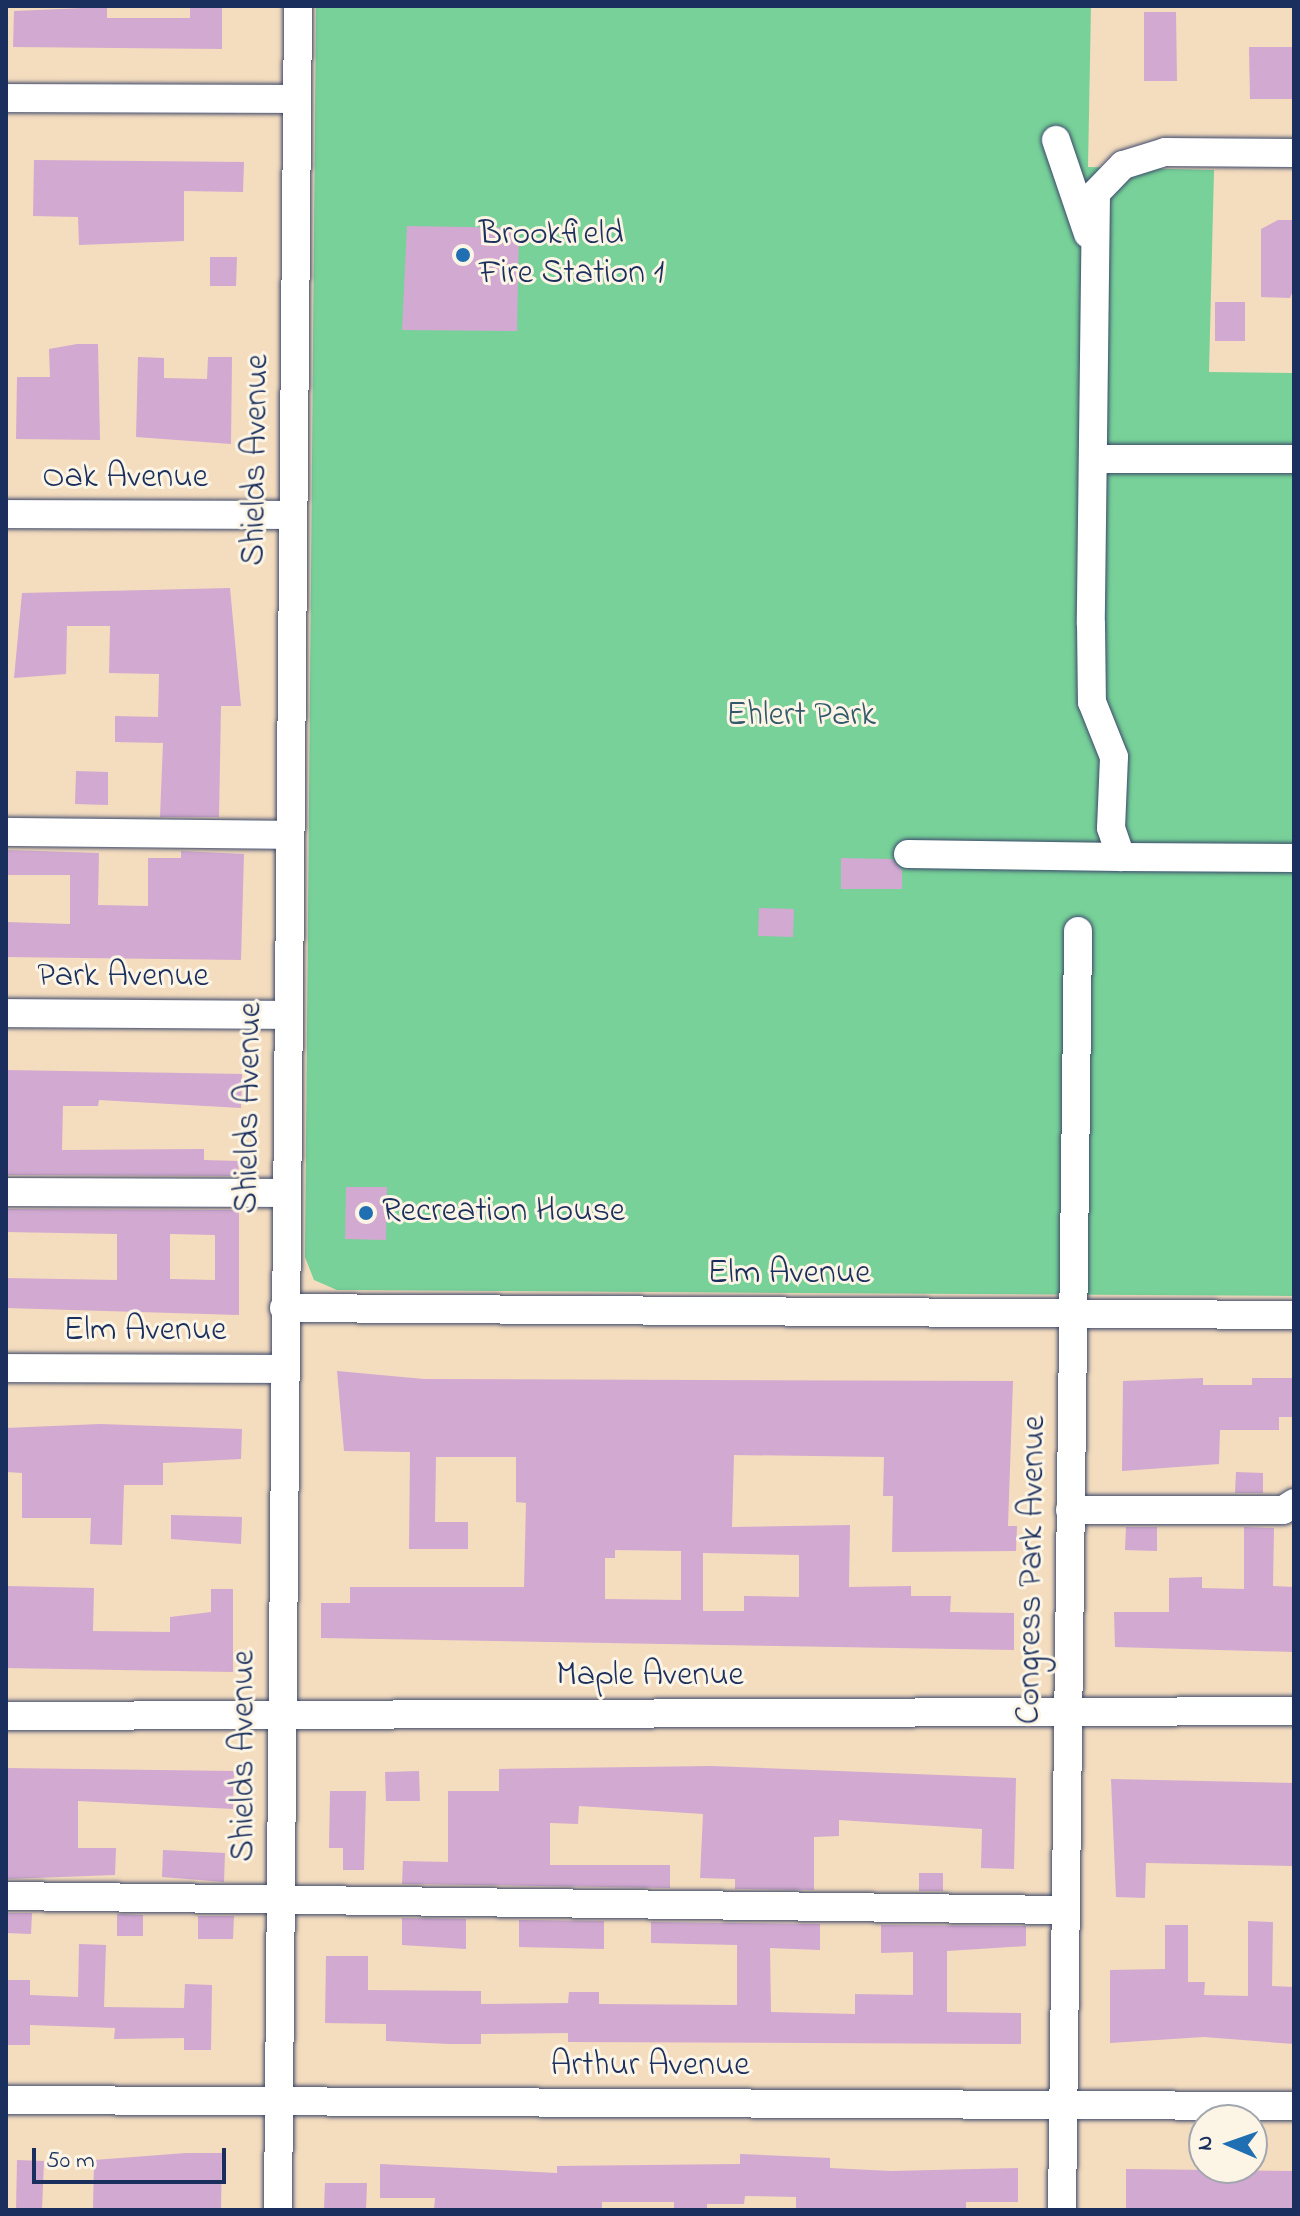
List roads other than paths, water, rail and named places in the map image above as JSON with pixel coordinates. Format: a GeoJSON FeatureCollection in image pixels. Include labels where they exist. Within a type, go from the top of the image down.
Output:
{"type":"FeatureCollection","features":[{"type":"Feature","properties":{"kind":"street","name":"Shields Avenue"},"geometry":{"type":"LineString","coordinates":[[278,2210],[283,1369],[298,6]]}},
{"type":"Feature","properties":{"kind":"street"},"geometry":{"type":"LineString","coordinates":[[6,98],[297,99]]}},
{"type":"Feature","properties":{"kind":"street"},"geometry":{"type":"LineString","coordinates":[[1056,140],[1094,253]]}},
{"type":"Feature","properties":{"kind":"street"},"geometry":{"type":"LineString","coordinates":[[1121,857],[1111,828],[1114,757],[1092,702],[1096,193],[1123,165],[1165,152],[1294,153]]}},
{"type":"Feature","properties":{"kind":"street"},"geometry":{"type":"LineString","coordinates":[[1094,459],[1294,459]]}},
{"type":"Feature","properties":{"kind":"street","name":"Oak Avenue"},"geometry":{"type":"LineString","coordinates":[[6,514],[292,515]]}},
{"type":"Feature","properties":{"kind":"street"},"geometry":{"type":"LineString","coordinates":[[6,832],[289,835]]}},
{"type":"Feature","properties":{"kind":"street"},"geometry":{"type":"LineString","coordinates":[[908,854],[1293,858]]}},
{"type":"Feature","properties":{"kind":"street","name":"Congress Park Avenue"},"geometry":{"type":"LineString","coordinates":[[1062,2210],[1078,931]]}},
{"type":"Feature","properties":{"kind":"street","name":"Park Avenue"},"geometry":{"type":"LineString","coordinates":[[6,1013],[287,1015]]}},
{"type":"Feature","properties":{"kind":"street"},"geometry":{"type":"LineString","coordinates":[[6,1192],[285,1193]]}},
{"type":"Feature","properties":{"kind":"street","name":"Elm Avenue"},"geometry":{"type":"LineString","coordinates":[[284,1308],[1294,1315]]}},
{"type":"Feature","properties":{"kind":"street","name":"Elm Avenue"},"geometry":{"type":"LineString","coordinates":[[6,1368],[283,1369]]}},
{"type":"Feature","properties":{"kind":"street"},"geometry":{"type":"LineString","coordinates":[[1070,1510],[1283,1510],[1294,1503]]}},
{"type":"Feature","properties":{"kind":"street","name":"Maple Avenue"},"geometry":{"type":"LineString","coordinates":[[6,1716],[1067,1709],[1294,1711]]}},
{"type":"Feature","properties":{"kind":"street"},"geometry":{"type":"LineString","coordinates":[[6,1896],[1065,1910]]}},
{"type":"Feature","properties":{"kind":"street","name":"Arthur Avenue"},"geometry":{"type":"LineString","coordinates":[[6,2100],[1294,2106]]}},
{"type":"Feature","properties":{"kind":"place","name":"Brookfield Fire Station 1"},"geometry":{"type":"Point","coordinates":[463,255]}},
{"type":"Feature","properties":{"kind":"place","name":"Recreation House"},"geometry":{"type":"Point","coordinates":[366,1213]}},
{"type":"Feature","properties":{"kind":"park label","name":"Ehlert Park"},"geometry":{"type":"Point","coordinates":[801,717]}}]}
